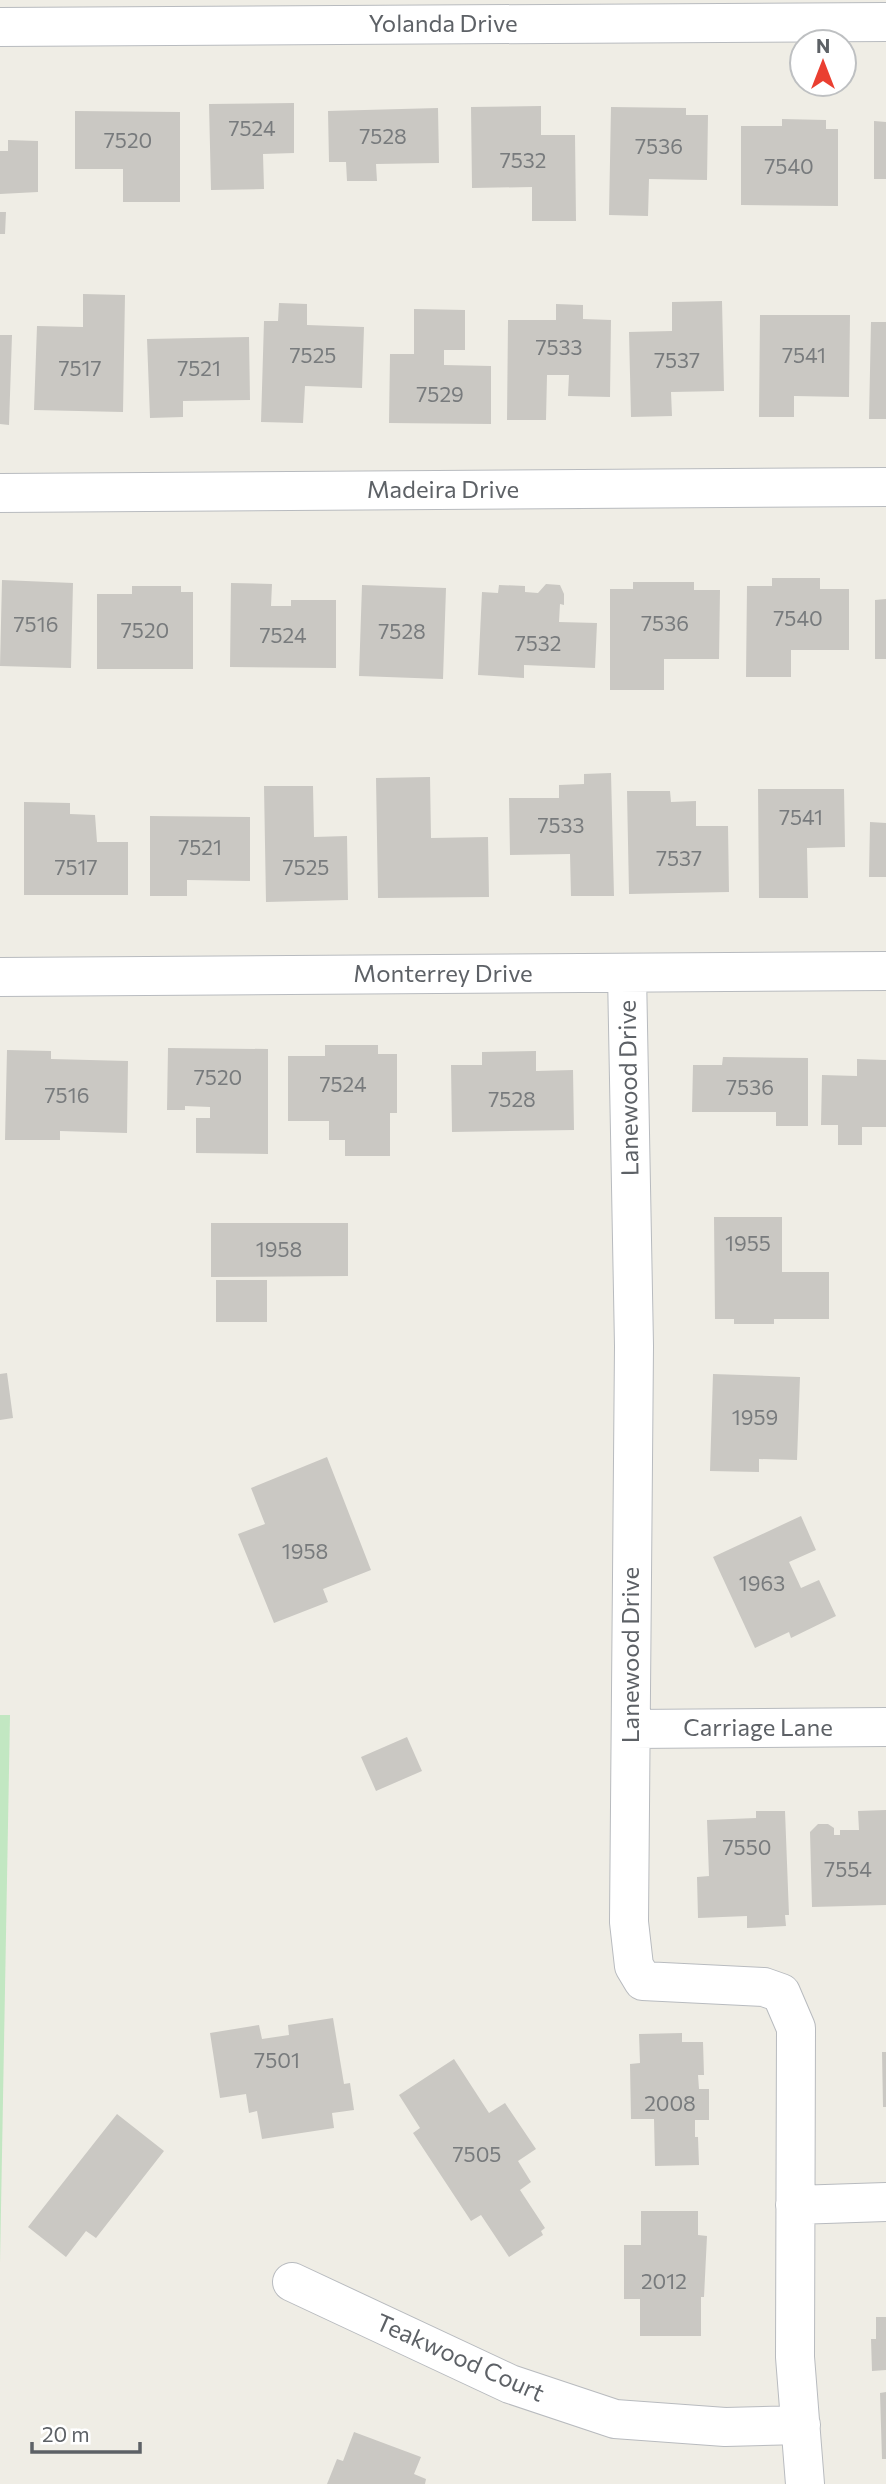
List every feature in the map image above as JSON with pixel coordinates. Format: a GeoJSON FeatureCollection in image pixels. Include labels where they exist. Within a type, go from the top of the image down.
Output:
{"type":"FeatureCollection","features":[{"type":"Feature","properties":{"kind":"street","name":"Yolanda Drive"},"geometry":{"type":"LineString","coordinates":[[0,27],[886,22]]}},
{"type":"Feature","properties":{"kind":"street","name":"Madeira Drive"},"geometry":{"type":"LineString","coordinates":[[0,493],[886,487]]}},
{"type":"Feature","properties":{"kind":"street","name":"Monterrey Drive"},"geometry":{"type":"LineString","coordinates":[[0,977],[886,971]]}},
{"type":"Feature","properties":{"kind":"street","name":"Lanewood Drive"},"geometry":{"type":"LineString","coordinates":[[627,973],[634,1346],[629,1922],[634,1966],[643,1981],[764,1987],[780,1993],[796,2028],[795,2205]]}},
{"type":"Feature","properties":{"kind":"street","name":"Carriage Lane"},"geometry":{"type":"LineString","coordinates":[[631,1729],[886,1727]]}},
{"type":"Feature","properties":{"kind":"street"},"geometry":{"type":"LineString","coordinates":[[806,2484],[795,2357],[795,2205],[886,2202]]}},
{"type":"Feature","properties":{"kind":"street","name":"Teakwood Court"},"geometry":{"type":"LineString","coordinates":[[292,2282],[510,2384],[615,2419],[725,2427],[801,2425]]}},
{"type":"Feature","properties":{"kind":"green space"},"geometry":{"type":"Polygon","coordinates":[[[0,1715],[10,1715],[0,2264],[0,1715]]]}},
{"type":"Feature","properties":{"kind":"building"},"geometry":{"type":"Polygon","coordinates":[[[294,103],[294,153],[263,154],[264,189],[211,190],[209,104],[294,103]]]}},
{"type":"Feature","properties":{"kind":"building"},"geometry":{"type":"Polygon","coordinates":[[[541,106],[541,135],[575,135],[576,221],[532,221],[532,187],[472,188],[471,107],[541,106]]]}},
{"type":"Feature","properties":{"kind":"building"},"geometry":{"type":"Polygon","coordinates":[[[611,107],[686,108],[686,115],[708,115],[707,180],[649,179],[648,216],[609,215],[611,107]]]}},
{"type":"Feature","properties":{"kind":"building"},"geometry":{"type":"Polygon","coordinates":[[[438,108],[439,163],[376,164],[377,181],[347,181],[346,162],[329,162],[328,111],[438,108]]]}},
{"type":"Feature","properties":{"kind":"building"},"geometry":{"type":"Polygon","coordinates":[[[75,111],[180,112],[180,202],[123,202],[123,169],[75,169],[75,111]]]}},
{"type":"Feature","properties":{"kind":"building"},"geometry":{"type":"Polygon","coordinates":[[[782,119],[826,120],[826,129],[838,129],[838,206],[741,205],[741,126],[782,126],[782,119]]]}},
{"type":"Feature","properties":{"kind":"building"},"geometry":{"type":"Polygon","coordinates":[[[874,121],[886,122],[886,179],[874,179],[874,121]]]}},
{"type":"Feature","properties":{"kind":"building"},"geometry":{"type":"Polygon","coordinates":[[[8,140],[38,141],[38,192],[0,194],[0,151],[8,151],[8,140]]]}},
{"type":"Feature","properties":{"kind":"building"},"geometry":{"type":"Polygon","coordinates":[[[0,212],[6,212],[5,234],[0,234],[0,212]]]}},
{"type":"Feature","properties":{"kind":"building"},"geometry":{"type":"Polygon","coordinates":[[[83,294],[125,295],[123,412],[34,410],[37,326],[83,327],[83,294]]]}},
{"type":"Feature","properties":{"kind":"building"},"geometry":{"type":"Polygon","coordinates":[[[722,301],[724,391],[671,392],[672,416],[631,417],[629,332],[672,331],[672,302],[722,301]]]}},
{"type":"Feature","properties":{"kind":"building"},"geometry":{"type":"Polygon","coordinates":[[[279,303],[307,304],[307,325],[364,327],[362,388],[305,386],[303,423],[261,422],[264,321],[278,321],[279,303]]]}},
{"type":"Feature","properties":{"kind":"building"},"geometry":{"type":"Polygon","coordinates":[[[556,304],[583,305],[583,319],[611,320],[610,397],[568,396],[569,375],[547,375],[546,420],[507,420],[508,320],[556,320],[556,304]]]}},
{"type":"Feature","properties":{"kind":"building"},"geometry":{"type":"Polygon","coordinates":[[[414,309],[465,310],[465,350],[444,350],[444,365],[491,366],[491,424],[389,423],[390,354],[414,354],[414,309]]]}},
{"type":"Feature","properties":{"kind":"building"},"geometry":{"type":"Polygon","coordinates":[[[760,315],[850,315],[849,397],[794,396],[794,417],[759,417],[760,315]]]}},
{"type":"Feature","properties":{"kind":"building"},"geometry":{"type":"Polygon","coordinates":[[[871,322],[886,322],[886,419],[869,419],[871,322]]]}},
{"type":"Feature","properties":{"kind":"building"},"geometry":{"type":"Polygon","coordinates":[[[0,335],[12,335],[9,425],[0,424],[0,335]]]}},
{"type":"Feature","properties":{"kind":"building"},"geometry":{"type":"Polygon","coordinates":[[[249,337],[250,400],[183,401],[183,417],[150,418],[147,339],[249,337]]]}},
{"type":"Feature","properties":{"kind":"building"},"geometry":{"type":"Polygon","coordinates":[[[772,578],[820,578],[820,589],[849,589],[849,650],[791,650],[791,677],[746,677],[747,586],[772,586],[772,578]]]}},
{"type":"Feature","properties":{"kind":"building"},"geometry":{"type":"Polygon","coordinates":[[[2,580],[73,583],[71,668],[0,666],[2,580]]]}},
{"type":"Feature","properties":{"kind":"building"},"geometry":{"type":"Polygon","coordinates":[[[633,582],[694,582],[694,590],[720,590],[719,659],[664,659],[664,690],[610,690],[610,589],[633,589],[633,582]]]}},
{"type":"Feature","properties":{"kind":"building"},"geometry":{"type":"Polygon","coordinates":[[[231,583],[272,584],[271,606],[291,606],[291,600],[336,600],[336,668],[230,667],[231,583]]]}},
{"type":"Feature","properties":{"kind":"building"},"geometry":{"type":"Polygon","coordinates":[[[546,584],[560,585],[564,594],[564,605],[560,604],[559,622],[597,623],[595,668],[524,665],[524,678],[478,675],[482,592],[498,593],[499,585],[525,586],[525,592],[538,593],[546,584]]]}},
{"type":"Feature","properties":{"kind":"building"},"geometry":{"type":"Polygon","coordinates":[[[362,585],[446,588],[443,679],[359,676],[362,585]]]}},
{"type":"Feature","properties":{"kind":"building"},"geometry":{"type":"Polygon","coordinates":[[[132,586],[181,586],[181,592],[193,592],[193,669],[97,669],[97,594],[132,594],[132,586]]]}},
{"type":"Feature","properties":{"kind":"building"},"geometry":{"type":"Polygon","coordinates":[[[886,599],[886,659],[875,659],[875,600],[886,599]]]}},
{"type":"Feature","properties":{"kind":"building"},"geometry":{"type":"Polygon","coordinates":[[[611,773],[614,896],[571,896],[570,854],[510,855],[509,798],[559,798],[559,785],[584,784],[584,774],[611,773]]]}},
{"type":"Feature","properties":{"kind":"building"},"geometry":{"type":"Polygon","coordinates":[[[430,777],[431,838],[488,837],[489,897],[378,898],[376,778],[430,777]]]}},
{"type":"Feature","properties":{"kind":"building"},"geometry":{"type":"Polygon","coordinates":[[[264,786],[313,786],[314,837],[347,836],[348,900],[266,902],[264,786]]]}},
{"type":"Feature","properties":{"kind":"building"},"geometry":{"type":"Polygon","coordinates":[[[758,789],[844,789],[845,847],[807,848],[808,898],[759,898],[758,789]]]}},
{"type":"Feature","properties":{"kind":"building"},"geometry":{"type":"Polygon","coordinates":[[[627,791],[670,791],[671,802],[696,801],[696,826],[728,826],[729,892],[629,894],[627,791]]]}},
{"type":"Feature","properties":{"kind":"building"},"geometry":{"type":"Polygon","coordinates":[[[24,802],[70,803],[70,814],[95,815],[97,842],[128,842],[128,895],[24,895],[24,802]]]}},
{"type":"Feature","properties":{"kind":"building"},"geometry":{"type":"Polygon","coordinates":[[[150,816],[250,817],[250,881],[187,880],[187,896],[150,896],[150,816]]]}},
{"type":"Feature","properties":{"kind":"building"},"geometry":{"type":"Polygon","coordinates":[[[870,822],[886,823],[886,877],[869,877],[870,822]]]}},
{"type":"Feature","properties":{"kind":"building"},"geometry":{"type":"Polygon","coordinates":[[[325,1045],[378,1045],[378,1054],[397,1054],[397,1113],[390,1113],[390,1156],[345,1156],[345,1140],[329,1140],[329,1121],[288,1121],[288,1056],[325,1056],[325,1045]]]}},
{"type":"Feature","properties":{"kind":"building"},"geometry":{"type":"Polygon","coordinates":[[[168,1048],[268,1049],[268,1154],[196,1153],[196,1118],[210,1118],[210,1107],[185,1106],[185,1110],[167,1110],[168,1048]]]}},
{"type":"Feature","properties":{"kind":"building"},"geometry":{"type":"Polygon","coordinates":[[[7,1050],[51,1051],[51,1059],[128,1061],[127,1133],[60,1131],[60,1140],[5,1140],[7,1050]]]}},
{"type":"Feature","properties":{"kind":"building"},"geometry":{"type":"Polygon","coordinates":[[[536,1051],[536,1071],[573,1070],[574,1130],[452,1132],[451,1065],[482,1065],[482,1052],[536,1051]]]}},
{"type":"Feature","properties":{"kind":"building"},"geometry":{"type":"Polygon","coordinates":[[[723,1057],[808,1058],[808,1126],[776,1126],[776,1112],[692,1112],[693,1065],[722,1065],[723,1057]]]}},
{"type":"Feature","properties":{"kind":"building"},"geometry":{"type":"Polygon","coordinates":[[[857,1059],[886,1060],[886,1127],[862,1127],[862,1145],[838,1145],[838,1125],[821,1125],[822,1075],[857,1076],[857,1059]]]}},
{"type":"Feature","properties":{"kind":"building"},"geometry":{"type":"Polygon","coordinates":[[[714,1217],[782,1217],[782,1272],[829,1272],[829,1319],[774,1319],[774,1324],[734,1324],[734,1319],[715,1319],[714,1217]]]}},
{"type":"Feature","properties":{"kind":"building"},"geometry":{"type":"Polygon","coordinates":[[[211,1223],[348,1223],[348,1276],[211,1277],[211,1223]]]}},
{"type":"Feature","properties":{"kind":"building"},"geometry":{"type":"Polygon","coordinates":[[[216,1280],[267,1280],[267,1322],[216,1322],[216,1280]]]}},
{"type":"Feature","properties":{"kind":"building"},"geometry":{"type":"Polygon","coordinates":[[[7,1373],[13,1418],[0,1420],[0,1374],[7,1373]]]}},
{"type":"Feature","properties":{"kind":"building"},"geometry":{"type":"Polygon","coordinates":[[[713,1374],[800,1377],[797,1460],[759,1459],[759,1472],[710,1471],[713,1374]]]}},
{"type":"Feature","properties":{"kind":"building"},"geometry":{"type":"Polygon","coordinates":[[[327,1457],[371,1570],[323,1589],[328,1602],[274,1623],[238,1534],[265,1524],[251,1488],[327,1457]]]}},
{"type":"Feature","properties":{"kind":"building"},"geometry":{"type":"Polygon","coordinates":[[[801,1516],[816,1550],[789,1562],[801,1588],[819,1580],[836,1616],[791,1638],[789,1632],[755,1648],[713,1557],[801,1516]]]}},
{"type":"Feature","properties":{"kind":"building"},"geometry":{"type":"Polygon","coordinates":[[[407,1737],[422,1771],[376,1791],[361,1757],[407,1737]]]}},
{"type":"Feature","properties":{"kind":"building"},"geometry":{"type":"Polygon","coordinates":[[[886,1810],[886,1905],[812,1907],[810,1832],[818,1824],[828,1824],[834,1828],[834,1835],[840,1835],[840,1830],[859,1830],[858,1811],[886,1810]]]}},
{"type":"Feature","properties":{"kind":"building"},"geometry":{"type":"Polygon","coordinates":[[[756,1811],[785,1811],[789,1915],[785,1915],[786,1926],[747,1928],[747,1916],[698,1918],[697,1877],[709,1876],[707,1820],[756,1818],[756,1811]]]}},
{"type":"Feature","properties":{"kind":"building"},"geometry":{"type":"Polygon","coordinates":[[[333,2018],[344,2084],[350,2083],[354,2110],[332,2113],[334,2128],[262,2139],[257,2111],[249,2113],[246,2094],[220,2098],[210,2033],[259,2025],[262,2039],[289,2035],[288,2025],[333,2018]]]}},
{"type":"Feature","properties":{"kind":"building"},"geometry":{"type":"Polygon","coordinates":[[[682,2033],[682,2042],[703,2042],[704,2075],[698,2075],[699,2089],[709,2089],[709,2120],[695,2120],[699,2165],[655,2166],[654,2119],[631,2119],[630,2064],[640,2063],[639,2034],[682,2033]]]}},
{"type":"Feature","properties":{"kind":"building"},"geometry":{"type":"Polygon","coordinates":[[[882,2052],[886,2052],[886,2107],[883,2107],[882,2052]]]}},
{"type":"Feature","properties":{"kind":"building"},"geometry":{"type":"Polygon","coordinates":[[[454,2059],[489,2113],[505,2103],[536,2149],[518,2161],[531,2182],[520,2190],[545,2228],[541,2231],[543,2235],[509,2257],[481,2215],[471,2221],[413,2133],[420,2128],[399,2095],[454,2059]]]}},
{"type":"Feature","properties":{"kind":"building"},"geometry":{"type":"Polygon","coordinates":[[[117,2114],[164,2151],[96,2238],[86,2231],[66,2257],[28,2227],[117,2114]]]}},
{"type":"Feature","properties":{"kind":"building"},"geometry":{"type":"Polygon","coordinates":[[[641,2211],[698,2211],[698,2235],[707,2236],[704,2297],[701,2297],[701,2336],[640,2336],[640,2299],[624,2299],[624,2245],[641,2245],[641,2211]]]}},
{"type":"Feature","properties":{"kind":"building"},"geometry":{"type":"Polygon","coordinates":[[[876,2317],[886,2317],[886,2370],[872,2371],[871,2339],[876,2339],[876,2317]]]}},
{"type":"Feature","properties":{"kind":"building"},"geometry":{"type":"Polygon","coordinates":[[[886,2392],[886,2459],[882,2459],[880,2393],[886,2392]]]}},
{"type":"Feature","properties":{"kind":"building"},"geometry":{"type":"Polygon","coordinates":[[[354,2432],[421,2457],[414,2474],[426,2479],[425,2484],[327,2484],[337,2459],[343,2461],[354,2432]]]}}]}
